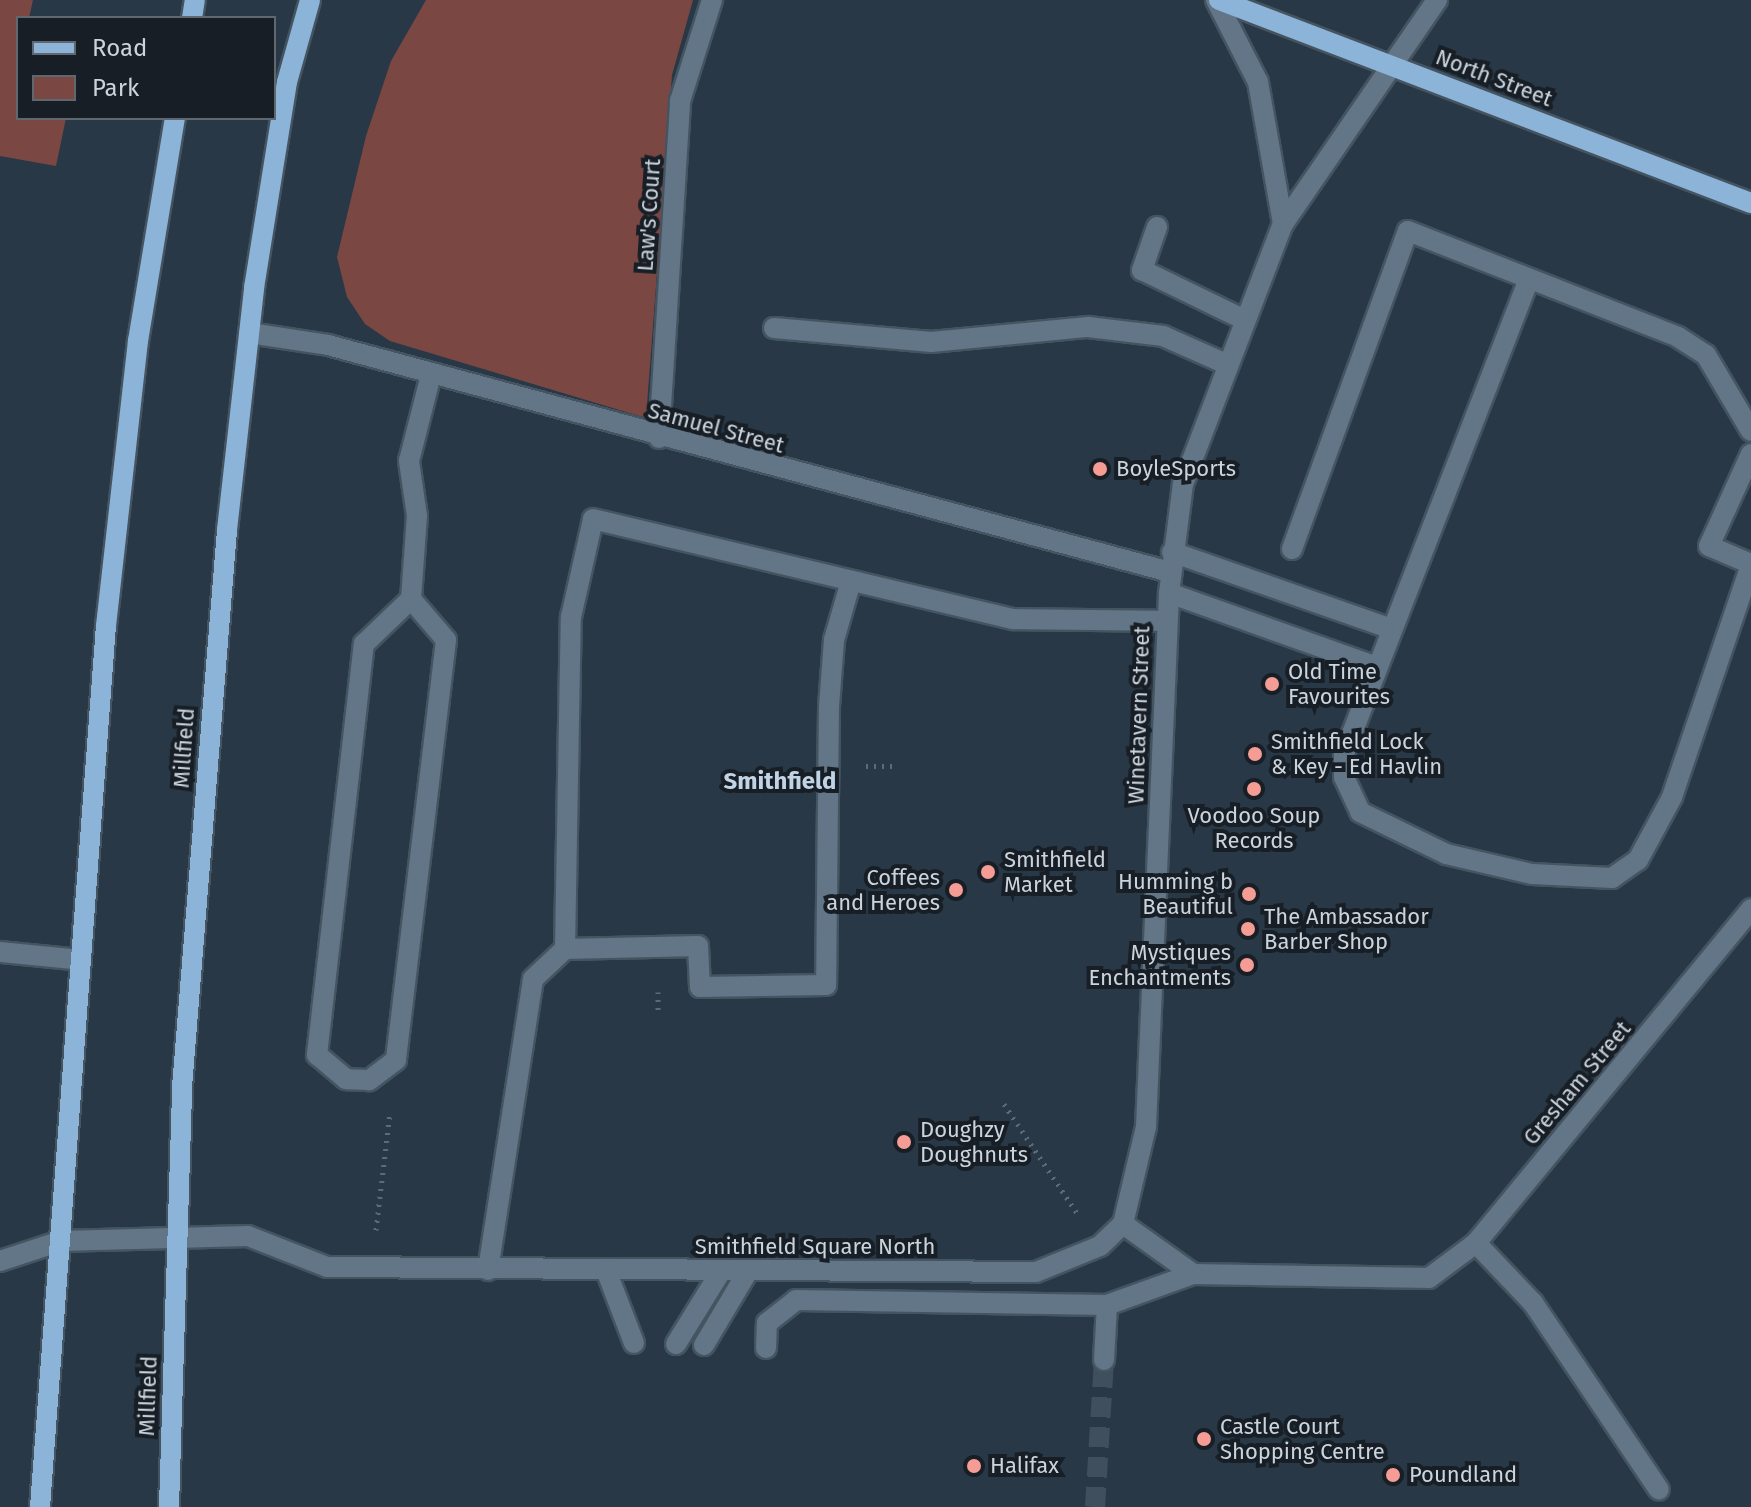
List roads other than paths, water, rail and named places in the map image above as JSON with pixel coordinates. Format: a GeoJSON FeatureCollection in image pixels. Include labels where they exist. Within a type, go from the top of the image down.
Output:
{"type":"FeatureCollection","features":[{"type":"Feature","properties":{"kind":"main road","name":"Millfield"},"geometry":{"type":"LineString","coordinates":[[169,1507],[176,1237],[212,699],[249,333],[287,82],[310,0]]}},
{"type":"Feature","properties":{"kind":"main road","name":"North Street"},"geometry":{"type":"LineString","coordinates":[[1218,0],[1751,203]]}},
{"type":"Feature","properties":{"kind":"main road"},"geometry":{"type":"LineString","coordinates":[[40,1507],[81,960],[136,357],[175,120]]}},
{"type":"Feature","properties":{"kind":"street","name":"Law's Court"},"geometry":{"type":"LineString","coordinates":[[659,438],[680,101],[712,0]]}},
{"type":"Feature","properties":{"kind":"street"},"geometry":{"type":"LineString","coordinates":[[1218,0],[1258,82],[1283,224]]}},
{"type":"Feature","properties":{"kind":"street","name":"Winetavern Street"},"geometry":{"type":"LineString","coordinates":[[1123,1224],[1146,1127],[1167,621],[1171,562],[1183,484],[1224,363],[1283,224],[1437,0]]}},
{"type":"Feature","properties":{"kind":"street"},"geometry":{"type":"LineString","coordinates":[[1157,227],[1142,270],[1243,319]]}},
{"type":"Feature","properties":{"kind":"street"},"geometry":{"type":"LineString","coordinates":[[1292,549],[1408,231],[1706,355],[1751,431]]}},
{"type":"Feature","properties":{"kind":"street"},"geometry":{"type":"LineString","coordinates":[[1529,279],[1374,666],[1344,754],[1351,795],[1373,824],[1446,854],[1532,874],[1612,878],[1638,860],[1672,797],[1751,564],[1709,546],[1751,454]]}},
{"type":"Feature","properties":{"kind":"street"},"geometry":{"type":"LineString","coordinates":[[774,328],[931,342],[1088,327],[1163,336],[1224,363]]}},
{"type":"Feature","properties":{"kind":"street","name":"Samuel Street"},"geometry":{"type":"LineString","coordinates":[[249,333],[328,345],[659,438],[1171,562],[1389,628]]}},
{"type":"Feature","properties":{"kind":"street"},"geometry":{"type":"LineString","coordinates":[[411,599],[446,640],[396,1060],[369,1080],[346,1079],[317,1055],[364,644],[411,599],[417,516],[409,461],[431,375]]}},
{"type":"Feature","properties":{"kind":"street"},"geometry":{"type":"LineString","coordinates":[[565,949],[571,617],[593,519],[1013,619],[1167,621]]}},
{"type":"Feature","properties":{"kind":"street"},"geometry":{"type":"LineString","coordinates":[[488,1270],[533,979],[565,949],[698,946],[700,987],[826,985],[829,706],[834,640],[851,581]]}},
{"type":"Feature","properties":{"kind":"street"},"geometry":{"type":"LineString","coordinates":[[1169,593],[1374,666]]}},
{"type":"Feature","properties":{"kind":"street","name":"Gresham Street"},"geometry":{"type":"LineString","coordinates":[[1193,1274],[1429,1278],[1476,1243],[1751,909]]}},
{"type":"Feature","properties":{"kind":"street"},"geometry":{"type":"LineString","coordinates":[[0,952],[81,960]]}},
{"type":"Feature","properties":{"kind":"street"},"geometry":{"type":"LineString","coordinates":[[1123,1224],[1193,1274]]}},
{"type":"Feature","properties":{"kind":"street","name":"Smithfield Square North"},"geometry":{"type":"LineString","coordinates":[[0,1261],[61,1241],[248,1236],[327,1267],[1036,1272],[1100,1246],[1123,1224]]}},
{"type":"Feature","properties":{"kind":"street"},"geometry":{"type":"LineString","coordinates":[[1476,1243],[1533,1303],[1659,1490]]}},
{"type":"Feature","properties":{"kind":"street"},"geometry":{"type":"LineString","coordinates":[[606,1270],[634,1343]]}},
{"type":"Feature","properties":{"kind":"street"},"geometry":{"type":"LineString","coordinates":[[676,1344],[721,1271]]}},
{"type":"Feature","properties":{"kind":"street"},"geometry":{"type":"LineString","coordinates":[[704,1345],[748,1271]]}},
{"type":"Feature","properties":{"kind":"street"},"geometry":{"type":"LineString","coordinates":[[766,1348],[767,1323],[796,1300],[1107,1305],[1193,1274]]}},
{"type":"Feature","properties":{"kind":"street"},"geometry":{"type":"LineString","coordinates":[[1104,1360],[1107,1305]]}},
{"type":"Feature","properties":{"kind":"tunnel"},"geometry":{"type":"LineString","coordinates":[[1095,1507],[1104,1360]]}},
{"type":"Feature","properties":{"kind":"place","name":"BoyleSports"},"geometry":{"type":"Point","coordinates":[1100,469]}},
{"type":"Feature","properties":{"kind":"place","name":"Old Time Favourites"},"geometry":{"type":"Point","coordinates":[1272,684]}},
{"type":"Feature","properties":{"kind":"place","name":"Smithfield Lock & Key - Ed Havlin"},"geometry":{"type":"Point","coordinates":[1255,754]}},
{"type":"Feature","properties":{"kind":"place","name":"Voodoo Soup Records"},"geometry":{"type":"Point","coordinates":[1254,789]}},
{"type":"Feature","properties":{"kind":"place","name":"Smithfield Market"},"geometry":{"type":"Point","coordinates":[988,872]}},
{"type":"Feature","properties":{"kind":"place","name":"Coffees and Heroes"},"geometry":{"type":"Point","coordinates":[956,890]}},
{"type":"Feature","properties":{"kind":"place","name":"Humming b Beautiful"},"geometry":{"type":"Point","coordinates":[1249,894]}},
{"type":"Feature","properties":{"kind":"place","name":"The Ambassador Barber Shop"},"geometry":{"type":"Point","coordinates":[1248,929]}},
{"type":"Feature","properties":{"kind":"place","name":"Mystiques Enchantments"},"geometry":{"type":"Point","coordinates":[1247,965]}},
{"type":"Feature","properties":{"kind":"place","name":"Doughzy Doughnuts"},"geometry":{"type":"Point","coordinates":[904,1142]}},
{"type":"Feature","properties":{"kind":"place","name":"Castle Court Shopping Centre"},"geometry":{"type":"Point","coordinates":[1204,1439]}},
{"type":"Feature","properties":{"kind":"place","name":"Halifax"},"geometry":{"type":"Point","coordinates":[974,1466]}},
{"type":"Feature","properties":{"kind":"place","name":"Poundland"},"geometry":{"type":"Point","coordinates":[1393,1475]}},
{"type":"Feature","properties":{"kind":"district","name":"Smithfield"},"geometry":{"type":"Point","coordinates":[780,782]}}]}
